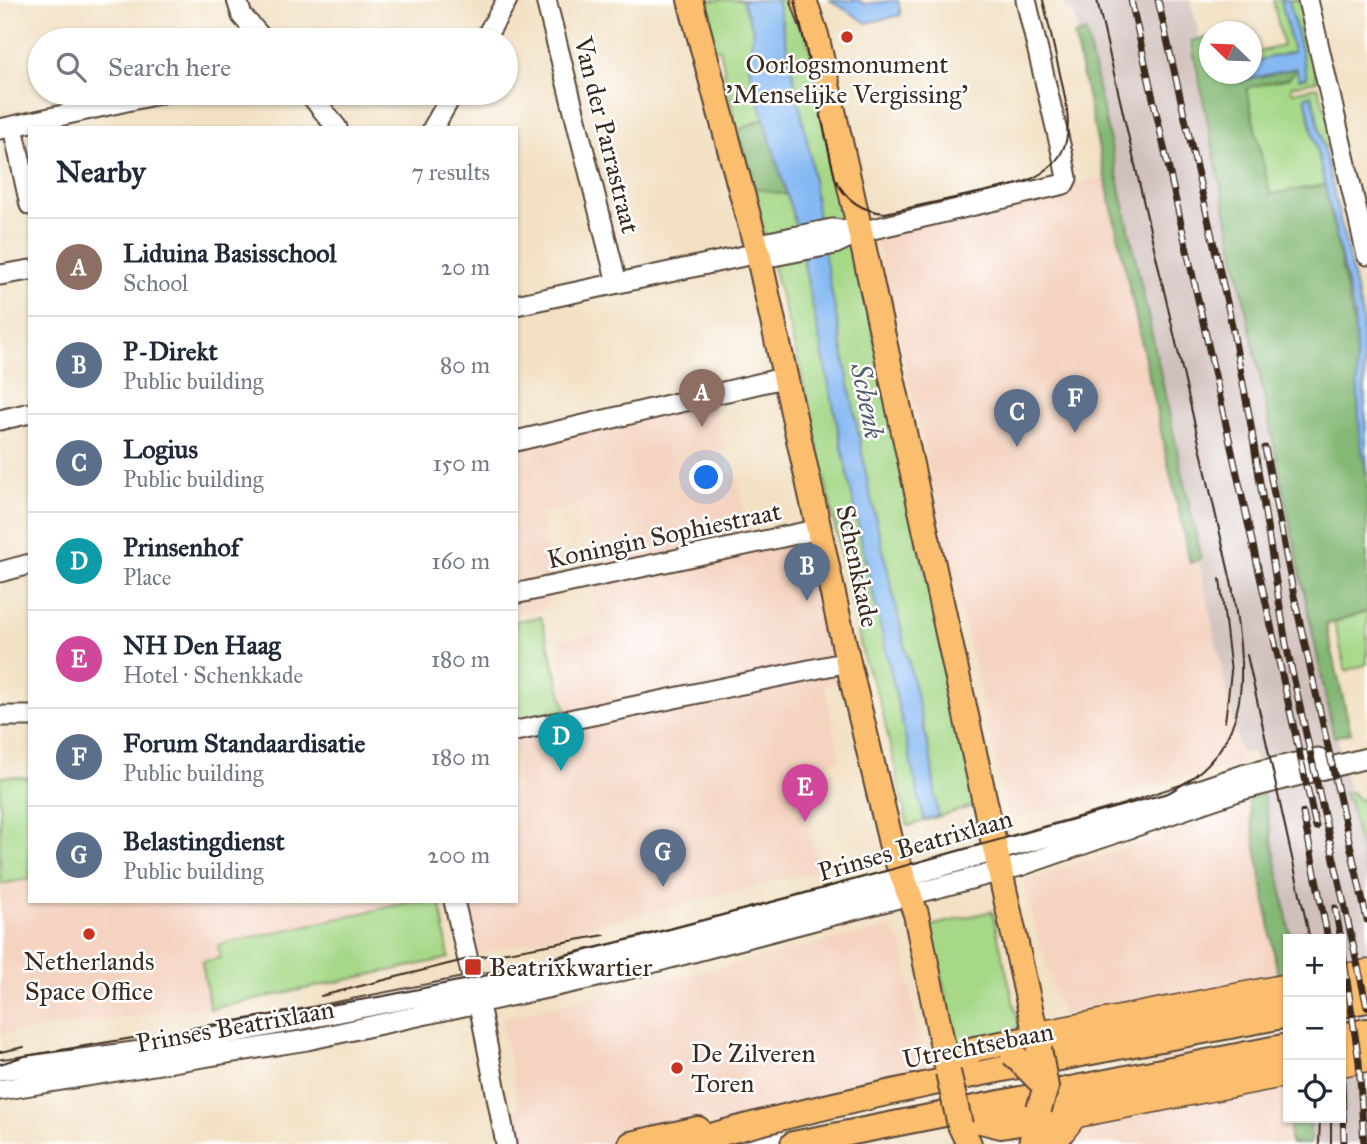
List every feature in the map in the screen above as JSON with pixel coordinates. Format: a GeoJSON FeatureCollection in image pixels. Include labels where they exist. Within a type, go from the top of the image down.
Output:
{"type":"FeatureCollection","features":[{"type":"Feature","properties":{"kind":"highway"},"geometry":{"type":"LineString","coordinates":[[1346,979],[1367,975]]}},
{"type":"Feature","properties":{"kind":"highway"},"geometry":{"type":"LineString","coordinates":[[1038,1043],[1283,990]]}},
{"type":"Feature","properties":{"kind":"highway"},"geometry":{"type":"LineString","coordinates":[[1346,1060],[1367,1056]]}},
{"type":"Feature","properties":{"kind":"highway"},"geometry":{"type":"LineString","coordinates":[[1052,1120],[1283,1072]]}},
{"type":"Feature","properties":{"kind":"main road","name":"Schenkkade"},"geometry":{"type":"LineString","coordinates":[[690,0],[758,253],[848,662],[905,887],[916,914],[950,1068],[954,1099],[970,1130]]}},
{"type":"Feature","properties":{"kind":"main road"},"geometry":{"type":"LineString","coordinates":[[804,0],[816,35],[860,232],[1038,1043],[1052,1120]]}},
{"type":"Feature","properties":{"kind":"main road"},"geometry":{"type":"LineString","coordinates":[[1346,1004],[1367,1000]]}},
{"type":"Feature","properties":{"kind":"main road","name":"Utrechtsebaan"},"geometry":{"type":"LineString","coordinates":[[682,1144],[768,1119],[975,1075],[1283,1016]]}},
{"type":"Feature","properties":{"kind":"main road"},"geometry":{"type":"LineString","coordinates":[[1346,1035],[1367,1031]]}},
{"type":"Feature","properties":{"kind":"main road"},"geometry":{"type":"LineString","coordinates":[[950,1068],[974,1049],[1006,1049],[1038,1043]]}},
{"type":"Feature","properties":{"kind":"main road"},"geometry":{"type":"LineString","coordinates":[[793,1144],[1283,1047]]}},
{"type":"Feature","properties":{"kind":"main road"},"geometry":{"type":"LineString","coordinates":[[1006,1049],[1052,1120]]}},
{"type":"Feature","properties":{"kind":"main road"},"geometry":{"type":"LineString","coordinates":[[632,1144],[682,1132],[768,1119]]}},
{"type":"Feature","properties":{"kind":"main road"},"geometry":{"type":"LineString","coordinates":[[970,1130],[1052,1120]]}},
{"type":"Feature","properties":{"kind":"street"},"geometry":{"type":"LineString","coordinates":[[237,0],[242,16],[253,28]]}},
{"type":"Feature","properties":{"kind":"street"},"geometry":{"type":"LineString","coordinates":[[491,28],[507,0]]}},
{"type":"Feature","properties":{"kind":"street","name":"Van der Parrastraat"},"geometry":{"type":"LineString","coordinates":[[545,0],[617,283]]}},
{"type":"Feature","properties":{"kind":"street"},"geometry":{"type":"LineString","coordinates":[[518,305],[758,253],[764,258],[797,244],[860,232],[1064,184],[1067,178],[1065,164],[1026,0]]}},
{"type":"Feature","properties":{"kind":"street"},"geometry":{"type":"LineString","coordinates":[[1308,0],[1367,255]]}},
{"type":"Feature","properties":{"kind":"street"},"geometry":{"type":"LineString","coordinates":[[28,199],[6,128],[109,105]]}},
{"type":"Feature","properties":{"kind":"street"},"geometry":{"type":"LineString","coordinates":[[319,105],[335,126]]}},
{"type":"Feature","properties":{"kind":"street"},"geometry":{"type":"LineString","coordinates":[[434,126],[446,105]]}},
{"type":"Feature","properties":{"kind":"street"},"geometry":{"type":"LineString","coordinates":[[0,275],[28,270]]}},
{"type":"Feature","properties":{"kind":"street"},"geometry":{"type":"LineString","coordinates":[[518,441],[787,377]]}},
{"type":"Feature","properties":{"kind":"street"},"geometry":{"type":"LineString","coordinates":[[0,419],[28,413]]}},
{"type":"Feature","properties":{"kind":"street","name":"Koningin Sophiestraat"},"geometry":{"type":"LineString","coordinates":[[519,593],[820,530]]}},
{"type":"Feature","properties":{"kind":"street"},"geometry":{"type":"LineString","coordinates":[[0,572],[28,565]]}},
{"type":"Feature","properties":{"kind":"street"},"geometry":{"type":"LineString","coordinates":[[518,731],[848,662]]}},
{"type":"Feature","properties":{"kind":"street"},"geometry":{"type":"LineString","coordinates":[[0,716],[28,716]]}},
{"type":"Feature","properties":{"kind":"street","name":"Prinses Beatrixlaan"},"geometry":{"type":"LineString","coordinates":[[998,860],[1246,774],[1367,746]]}},
{"type":"Feature","properties":{"kind":"street","name":"Prinses Beatrixlaan"},"geometry":{"type":"LineString","coordinates":[[0,1090],[144,1069],[476,996],[644,947],[905,887],[998,860],[1136,828],[1241,790],[1367,758]]}},
{"type":"Feature","properties":{"kind":"street"},"geometry":{"type":"LineString","coordinates":[[454,903],[506,1144]]}},
{"type":"Feature","properties":{"kind":"street","name":"Prinses Beatrixlaan"},"geometry":{"type":"LineString","coordinates":[[0,1070],[141,1051],[476,996]]}},
{"type":"Feature","properties":{"kind":"shaded area"},"geometry":{"type":"Polygon","coordinates":[[[1063,0],[1190,0],[1199,38],[1189,41],[1367,876],[1367,1144],[1290,1144],[1290,1123],[1346,1123],[1346,934],[1290,934],[1253,751],[1240,753],[1086,32],[1078,33],[1074,13],[1065,9],[1063,0]]]}},
{"type":"Feature","properties":{"kind":"shaded area"},"geometry":{"type":"Polygon","coordinates":[[[1105,177],[1190,562],[1201,559],[1242,764],[1009,820],[874,229],[1105,177]]]}},
{"type":"Feature","properties":{"kind":"shaded area"},"geometry":{"type":"Polygon","coordinates":[[[712,396],[728,473],[736,472],[751,542],[597,576],[583,507],[677,485],[540,514],[554,585],[542,611],[518,615],[518,443],[712,396]]]}},
{"type":"Feature","properties":{"kind":"shaded area"},"geometry":{"type":"Polygon","coordinates":[[[809,542],[836,683],[825,686],[840,760],[818,767],[810,766],[808,761],[795,764],[818,871],[471,956],[461,903],[518,903],[518,721],[569,722],[558,641],[597,634],[602,629],[592,578],[752,546],[809,542]]]}},
{"type":"Feature","properties":{"kind":"shaded area"},"geometry":{"type":"Polygon","coordinates":[[[0,784],[28,784],[28,903],[406,903],[218,945],[220,958],[202,963],[209,1006],[0,1034],[0,784]]]}},
{"type":"Feature","properties":{"kind":"shaded area"},"geometry":{"type":"Polygon","coordinates":[[[1248,799],[1280,989],[1184,1008],[1201,1078],[1283,1082],[1283,1123],[1289,1123],[1290,1144],[1078,1144],[1076,1111],[1162,1094],[1140,999],[1062,1015],[1024,890],[1026,881],[1204,822],[1248,799]]]}},
{"type":"Feature","properties":{"kind":"shaded area"},"geometry":{"type":"Polygon","coordinates":[[[890,927],[902,943],[926,1080],[632,1144],[511,1144],[511,1123],[519,1109],[502,1022],[507,1017],[890,927]]]}},
{"type":"Feature","properties":{"kind":"green space"},"geometry":{"type":"Polygon","coordinates":[[[695,0],[799,0],[977,805],[908,826],[880,701],[864,660],[802,375],[737,131],[720,49],[705,48],[695,0]]]}},
{"type":"Feature","properties":{"kind":"green space"},"geometry":{"type":"Polygon","coordinates":[[[1273,0],[1281,0],[1293,52],[1262,60],[1262,51],[1283,46],[1273,0]]]}},
{"type":"Feature","properties":{"kind":"green space"},"geometry":{"type":"Polygon","coordinates":[[[1289,0],[1299,0],[1317,81],[1291,86],[1292,92],[1318,87],[1339,150],[1323,146],[1312,95],[1305,97],[1325,185],[1270,195],[1246,87],[1289,78],[1297,68],[1307,77],[1289,0]]]}},
{"type":"Feature","properties":{"kind":"green space"},"geometry":{"type":"Polygon","coordinates":[[[1086,32],[1201,559],[1190,563],[1074,36],[1086,32]]]}},
{"type":"Feature","properties":{"kind":"green space"},"geometry":{"type":"Polygon","coordinates":[[[1199,39],[1199,80],[1191,41],[1199,39]]]}},
{"type":"Feature","properties":{"kind":"green space"},"geometry":{"type":"Polygon","coordinates":[[[1297,68],[1289,78],[1246,88],[1270,194],[1325,185],[1356,336],[1360,440],[1367,475],[1367,611],[1326,625],[1351,733],[1334,737],[1200,84],[1262,84],[1262,76],[1297,68]]]}},
{"type":"Feature","properties":{"kind":"green space"},"geometry":{"type":"Polygon","coordinates":[[[764,118],[787,195],[753,188],[737,131],[764,118]]]}},
{"type":"Feature","properties":{"kind":"green space"},"geometry":{"type":"Polygon","coordinates":[[[1367,611],[1367,664],[1346,671],[1334,622],[1367,611]]]}},
{"type":"Feature","properties":{"kind":"green space"},"geometry":{"type":"Polygon","coordinates":[[[541,617],[569,721],[518,721],[518,621],[541,617]]]}},
{"type":"Feature","properties":{"kind":"green space"},"geometry":{"type":"Polygon","coordinates":[[[0,778],[28,778],[28,879],[0,884],[0,778]]]}},
{"type":"Feature","properties":{"kind":"green space"},"geometry":{"type":"Polygon","coordinates":[[[1352,792],[1359,800],[1365,799],[1367,809],[1367,876],[1349,799],[1346,800],[1344,793],[1352,792]]]}},
{"type":"Feature","properties":{"kind":"green space"},"geometry":{"type":"Polygon","coordinates":[[[1263,793],[1290,934],[1283,934],[1283,985],[1279,982],[1248,799],[1263,793]]]}},
{"type":"Feature","properties":{"kind":"green space"},"geometry":{"type":"Polygon","coordinates":[[[407,903],[440,903],[449,958],[210,1009],[202,962],[220,958],[218,945],[407,903]]]}},
{"type":"Feature","properties":{"kind":"green space"},"geometry":{"type":"Polygon","coordinates":[[[992,911],[1020,1030],[957,1045],[930,926],[992,911]]]}},
{"type":"Feature","properties":{"kind":"green space"},"geometry":{"type":"Polygon","coordinates":[[[1290,1123],[1310,1123],[1310,1144],[1290,1144],[1290,1123]]]}},
{"type":"Feature","properties":{"kind":"water"},"geometry":{"type":"Polygon","coordinates":[[[742,0],[777,0],[810,154],[818,220],[869,489],[931,759],[938,816],[924,820],[864,554],[796,226],[749,68],[753,29],[742,0]]]}},
{"type":"Feature","properties":{"kind":"water"},"geometry":{"type":"Polygon","coordinates":[[[830,0],[859,0],[864,4],[898,0],[901,15],[867,23],[830,0]]]}},
{"type":"Feature","properties":{"kind":"water"},"geometry":{"type":"Polygon","coordinates":[[[1281,0],[1289,0],[1307,77],[1299,79],[1296,68],[1262,76],[1262,60],[1293,52],[1281,0]]]}},
{"type":"Feature","properties":{"kind":"water"},"geometry":{"type":"Polygon","coordinates":[[[1312,95],[1363,320],[1367,475],[1360,440],[1354,314],[1305,97],[1312,95]]]}},
{"type":"Feature","properties":{"kind":"tram line"},"geometry":{"type":"LineString","coordinates":[[795,0],[835,178],[855,203],[868,210],[885,213],[1019,184],[1038,175],[1061,154],[1066,141],[1067,110],[1043,0]]}},
{"type":"Feature","properties":{"kind":"tram line"},"geometry":{"type":"LineString","coordinates":[[1097,0],[1233,590]]}},
{"type":"Feature","properties":{"kind":"tram line"},"geometry":{"type":"LineString","coordinates":[[1220,579],[1231,672],[1225,722]]}},
{"type":"Feature","properties":{"kind":"tram line"},"geometry":{"type":"LineString","coordinates":[[0,1064],[25,1056],[384,996],[503,972],[788,898],[1168,793],[1197,774],[1218,752],[1232,728],[1239,702],[1241,673],[1240,644],[1231,580]]}},
{"type":"Feature","properties":{"kind":"tram line"},"geometry":{"type":"LineString","coordinates":[[1247,655],[1309,934]]}},
{"type":"Feature","properties":{"kind":"tram line"},"geometry":{"type":"LineString","coordinates":[[321,996],[472,958],[605,935]]}},
{"type":"Feature","properties":{"kind":"tram line"},"geometry":{"type":"LineString","coordinates":[[0,1052],[24,1047]]}},
{"type":"Feature","properties":{"kind":"tram line"},"geometry":{"type":"LineString","coordinates":[[1319,1144],[1320,1123]]}},
{"type":"Feature","properties":{"kind":"tram line"},"geometry":{"type":"LineString","coordinates":[[1331,1123],[1331,1144]]}},
{"type":"Feature","properties":{"kind":"railway"},"geometry":{"type":"LineString","coordinates":[[1131,0],[1316,827]]}},
{"type":"Feature","properties":{"kind":"railway"},"geometry":{"type":"LineString","coordinates":[[1158,0],[1229,311],[1250,420],[1286,644],[1367,1007]]}},
{"type":"Feature","properties":{"kind":"railway"},"geometry":{"type":"LineString","coordinates":[[1265,448],[1294,596],[1367,920]]}},
{"type":"Feature","properties":{"kind":"railway"},"geometry":{"type":"LineString","coordinates":[[1303,813],[1327,934]]}},
{"type":"Feature","properties":{"kind":"railway"},"geometry":{"type":"LineString","coordinates":[[1335,908],[1340,934]]}},
{"type":"Feature","properties":{"kind":"railway"},"geometry":{"type":"LineString","coordinates":[[1346,974],[1359,1062],[1364,1144]]}},
{"type":"Feature","properties":{"kind":"railway"},"geometry":{"type":"LineString","coordinates":[[1341,1060],[1344,1144]]}},
{"type":"Feature","properties":{"kind":"place","name":"Oorlogsmonument 'Menselijke Vergissing'"},"geometry":{"type":"Point","coordinates":[847,37]}},
{"type":"Feature","properties":{"kind":"place","name":"Liduina Basisschool"},"geometry":{"type":"Point","coordinates":[702,427]}},
{"type":"Feature","properties":{"kind":"place","name":"Forum Standaardisatie"},"geometry":{"type":"Point","coordinates":[1075,433]}},
{"type":"Feature","properties":{"kind":"place","name":"Logius"},"geometry":{"type":"Point","coordinates":[1017,447]}},
{"type":"Feature","properties":{"kind":"place","name":"P-Direkt"},"geometry":{"type":"Point","coordinates":[807,601]}},
{"type":"Feature","properties":{"kind":"place","name":"Prinsenhof"},"geometry":{"type":"Point","coordinates":[561,771]}},
{"type":"Feature","properties":{"kind":"place","name":"NH Den Haag"},"geometry":{"type":"Point","coordinates":[805,822]}},
{"type":"Feature","properties":{"kind":"place","name":"Belastingdienst"},"geometry":{"type":"Point","coordinates":[663,887]}},
{"type":"Feature","properties":{"kind":"place","name":"Netherlands Space Office"},"geometry":{"type":"Point","coordinates":[89,934]}},
{"type":"Feature","properties":{"kind":"place","name":"Beatrixkwartier"},"geometry":{"type":"Point","coordinates":[473,967]}},
{"type":"Feature","properties":{"kind":"place","name":"De Zilveren Toren"},"geometry":{"type":"Point","coordinates":[677,1068]}},
{"type":"Feature","properties":{"kind":"water label","name":"Schenk"},"geometry":{"type":"Point","coordinates":[868,401]}}]}
